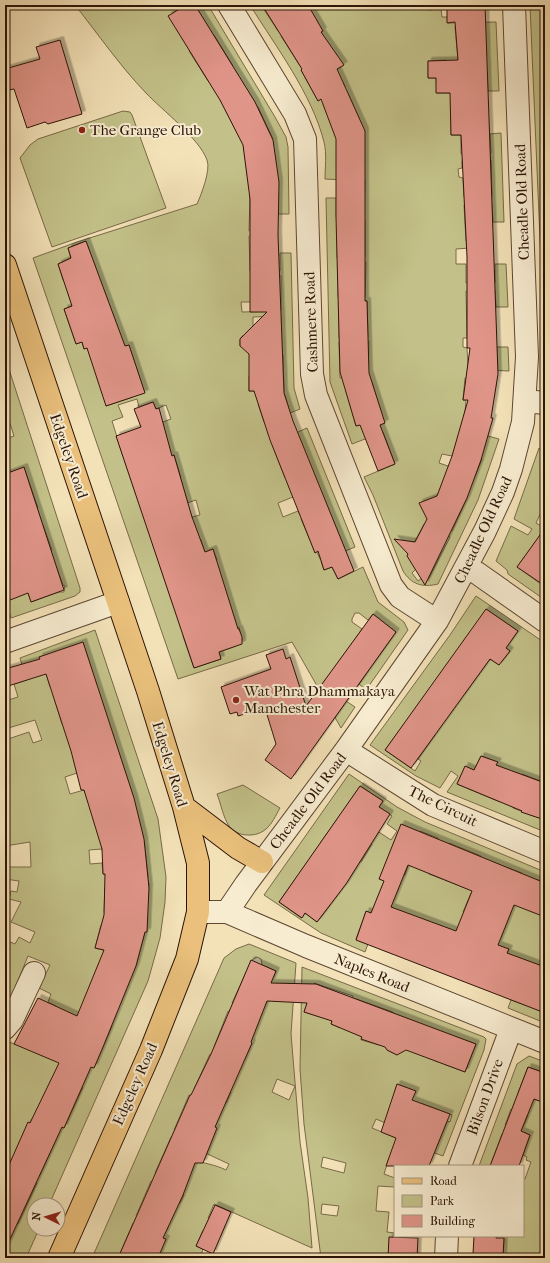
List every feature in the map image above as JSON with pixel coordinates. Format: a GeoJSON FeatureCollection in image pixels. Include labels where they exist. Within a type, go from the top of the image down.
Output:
{"type":"FeatureCollection","features":[{"type":"Feature","properties":{"kind":"main road","name":"Edgeley Road"},"geometry":{"type":"LineString","coordinates":[[5,264],[118,602],[184,807],[198,863],[198,912],[187,959],[175,991],[59,1258]]}},
{"type":"Feature","properties":{"kind":"main road"},"geometry":{"type":"LineString","coordinates":[[184,807],[238,848],[262,862]]}},
{"type":"Feature","properties":{"kind":"street","name":"Cashmere Road"},"geometry":{"type":"LineString","coordinates":[[229,5],[295,114],[305,139],[312,374],[316,395],[391,585],[400,597],[437,621]]}},
{"type":"Feature","properties":{"kind":"street","name":"Cheadle Old Road"},"geometry":{"type":"LineString","coordinates":[[228,912],[262,862],[346,750],[437,621],[466,568],[503,492],[519,439],[535,402],[527,350],[514,5]]}},
{"type":"Feature","properties":{"kind":"street"},"geometry":{"type":"LineString","coordinates":[[466,568],[476,573],[545,620]]}},
{"type":"Feature","properties":{"kind":"street"},"geometry":{"type":"LineString","coordinates":[[5,642],[118,602]]}},
{"type":"Feature","properties":{"kind":"street","name":"The Circuit"},"geometry":{"type":"LineString","coordinates":[[346,750],[433,805],[545,852]]}},
{"type":"Feature","properties":{"kind":"street","name":"Naples Road"},"geometry":{"type":"LineString","coordinates":[[198,912],[228,912],[306,946],[545,1042]]}},
{"type":"Feature","properties":{"kind":"street"},"geometry":{"type":"LineString","coordinates":[[5,1028],[12,1020],[34,973]]}},
{"type":"Feature","properties":{"kind":"street","name":"Bilson Drive"},"geometry":{"type":"LineString","coordinates":[[460,1165],[511,1029]]}},
{"type":"Feature","properties":{"kind":"street"},"geometry":{"type":"LineString","coordinates":[[446,1258],[447,1237]]}},
{"type":"Feature","properties":{"kind":"green space"},"geometry":{"type":"Polygon","coordinates":[[[75,5],[186,5],[211,32],[195,5],[208,5],[286,137],[288,147],[289,214],[278,214],[250,196],[249,231],[267,231],[266,235],[249,236],[250,271],[280,271],[280,253],[291,253],[294,388],[300,409],[290,413],[285,395],[258,404],[264,422],[289,436],[307,428],[355,547],[321,561],[324,570],[332,567],[338,579],[363,567],[378,602],[404,622],[408,630],[366,690],[359,684],[370,668],[346,651],[346,701],[355,707],[341,728],[292,642],[178,679],[33,258],[77,242],[197,204],[205,182],[208,164],[203,152],[196,143],[180,125],[136,83],[75,5]],[[214,35],[189,51],[208,81],[233,66],[214,35]],[[258,107],[231,120],[273,139],[258,107]],[[86,241],[68,248],[71,258],[58,264],[64,280],[86,241]],[[281,276],[251,277],[251,302],[241,302],[242,312],[281,311],[281,276]],[[90,299],[64,309],[76,344],[82,342],[84,349],[100,344],[90,299]],[[281,316],[253,317],[253,335],[242,336],[240,339],[240,346],[282,351],[281,316]],[[129,345],[114,350],[106,406],[133,397],[143,388],[129,345]],[[283,355],[255,356],[256,375],[249,376],[249,391],[284,392],[283,355]],[[137,399],[118,405],[123,417],[112,421],[123,456],[163,422],[171,419],[166,405],[156,409],[153,402],[139,407],[137,399]],[[298,434],[272,444],[285,478],[298,434]],[[174,455],[155,462],[162,484],[181,478],[174,455]],[[293,497],[278,503],[283,517],[298,511],[300,515],[326,504],[293,497]],[[196,500],[187,503],[192,517],[200,515],[196,500]],[[328,509],[301,519],[315,552],[317,552],[320,559],[336,552],[328,509]],[[201,540],[184,546],[190,569],[217,560],[213,549],[205,552],[201,540]],[[355,613],[352,622],[362,629],[350,647],[373,664],[396,632],[373,614],[368,620],[359,613],[355,613]],[[239,627],[218,631],[197,632],[183,636],[194,668],[221,659],[219,652],[236,646],[235,643],[242,640],[239,627]]]}},
{"type":"Feature","properties":{"kind":"green space"},"geometry":{"type":"Polygon","coordinates":[[[250,5],[261,5],[278,31],[302,16],[296,5],[427,5],[428,10],[441,9],[442,17],[447,17],[448,23],[496,22],[499,91],[488,91],[487,72],[446,69],[446,60],[428,61],[428,78],[436,78],[437,93],[451,93],[451,135],[461,135],[461,154],[491,153],[490,134],[501,133],[504,222],[493,222],[492,204],[464,205],[466,241],[483,241],[484,247],[456,249],[456,264],[466,264],[466,283],[495,283],[495,264],[506,264],[508,307],[496,307],[495,290],[466,291],[467,338],[463,338],[463,347],[467,348],[468,366],[497,347],[508,347],[509,371],[487,370],[465,378],[463,400],[466,400],[465,412],[488,436],[499,439],[478,500],[438,584],[418,584],[413,582],[403,571],[373,495],[364,477],[395,464],[383,432],[352,444],[330,382],[326,198],[336,198],[336,217],[364,217],[365,181],[325,179],[325,147],[311,106],[282,54],[250,5]],[[305,20],[281,36],[300,66],[323,51],[305,20]],[[455,27],[458,60],[486,64],[455,27]],[[326,55],[301,70],[318,101],[345,86],[335,71],[344,65],[337,56],[326,55]],[[348,93],[323,104],[336,137],[362,125],[348,93]],[[491,160],[462,161],[462,168],[458,169],[459,177],[463,178],[464,197],[492,196],[491,160]],[[365,221],[337,222],[337,258],[365,257],[365,221]],[[338,262],[338,297],[365,297],[366,262],[338,262]],[[367,301],[339,302],[339,338],[368,337],[367,301]],[[369,341],[339,342],[340,378],[368,378],[369,341]],[[372,382],[346,391],[356,426],[369,422],[371,428],[384,423],[372,382]],[[455,449],[452,456],[442,454],[439,463],[448,466],[468,493],[482,459],[455,449]],[[441,487],[433,504],[421,502],[422,509],[430,513],[427,520],[452,531],[467,498],[441,487]],[[424,524],[408,554],[416,569],[412,573],[418,581],[423,577],[429,578],[450,537],[424,524]]]}},
{"type":"Feature","properties":{"kind":"green space"},"geometry":{"type":"Polygon","coordinates":[[[530,5],[545,5],[545,383],[541,368],[542,286],[530,5]]]}},
{"type":"Feature","properties":{"kind":"green space"},"geometry":{"type":"Polygon","coordinates":[[[123,111],[130,112],[132,115],[166,208],[52,247],[20,158],[30,145],[38,139],[123,111]]]}},
{"type":"Feature","properties":{"kind":"green space"},"geometry":{"type":"Polygon","coordinates":[[[5,357],[80,588],[80,592],[75,596],[11,618],[5,599],[10,518],[38,508],[24,468],[5,474],[5,439],[14,436],[5,408],[5,357]],[[41,525],[49,551],[52,550],[43,525],[41,525]],[[56,566],[27,590],[31,602],[59,592],[64,592],[65,586],[63,585],[56,566]]]}},
{"type":"Feature","properties":{"kind":"green space"},"geometry":{"type":"Polygon","coordinates":[[[539,448],[545,451],[545,504],[536,523],[545,528],[545,545],[537,540],[517,567],[541,584],[543,581],[545,583],[545,600],[508,574],[507,570],[496,561],[511,526],[528,535],[532,529],[514,519],[539,448]]]}},
{"type":"Feature","properties":{"kind":"green space"},"geometry":{"type":"Polygon","coordinates":[[[476,596],[545,643],[545,789],[543,782],[522,774],[513,808],[545,820],[545,832],[447,792],[458,776],[451,771],[440,788],[416,776],[370,745],[450,635],[476,596]],[[486,609],[464,642],[489,661],[490,659],[499,665],[510,651],[506,648],[518,631],[486,609]],[[462,645],[463,696],[487,663],[462,645]],[[410,717],[385,750],[415,771],[421,761],[418,759],[435,735],[410,717]],[[481,756],[474,770],[465,767],[457,784],[500,802],[505,789],[495,769],[497,762],[481,756]]]}},
{"type":"Feature","properties":{"kind":"green space"},"geometry":{"type":"Polygon","coordinates":[[[95,630],[158,819],[166,877],[165,902],[160,938],[148,981],[53,1197],[31,1197],[37,1183],[6,1170],[5,1172],[5,1040],[14,1044],[56,1006],[48,1002],[51,994],[39,988],[50,965],[28,956],[5,1012],[5,940],[15,944],[19,937],[30,943],[35,932],[11,922],[21,902],[9,899],[11,891],[17,892],[19,881],[5,879],[5,867],[31,867],[30,842],[5,846],[5,740],[29,732],[33,743],[42,740],[35,720],[5,729],[5,701],[18,697],[14,684],[27,680],[20,658],[95,630]],[[83,643],[46,674],[50,687],[65,682],[94,678],[83,643]],[[69,696],[55,701],[62,724],[69,696]],[[80,772],[65,777],[70,794],[84,790],[88,801],[80,772]],[[144,840],[115,844],[102,851],[102,849],[89,850],[90,864],[102,863],[103,874],[120,873],[120,878],[148,877],[144,840]],[[120,883],[105,888],[104,912],[119,912],[148,902],[149,883],[120,883]],[[101,925],[95,948],[110,952],[136,966],[146,928],[101,925]],[[94,1018],[94,1068],[112,1026],[94,1018]],[[71,1082],[35,1115],[64,1128],[83,1087],[71,1082]],[[43,1129],[40,1175],[58,1135],[43,1129]]]}},
{"type":"Feature","properties":{"kind":"green space"},"geometry":{"type":"Polygon","coordinates":[[[349,774],[397,807],[425,822],[545,872],[545,882],[531,878],[545,916],[545,1023],[508,1008],[511,1000],[525,1005],[502,965],[509,949],[387,919],[392,906],[384,903],[371,913],[366,912],[356,939],[368,944],[365,952],[321,933],[264,895],[349,774]],[[360,786],[342,813],[368,825],[391,840],[397,831],[387,824],[392,816],[379,807],[383,801],[360,786]],[[340,815],[321,842],[348,853],[361,862],[372,844],[361,837],[340,815]],[[420,831],[401,874],[405,875],[410,859],[427,866],[438,838],[420,831]],[[449,843],[442,859],[436,857],[429,874],[468,889],[481,856],[449,843]],[[319,846],[300,872],[322,888],[319,846]],[[489,861],[517,885],[522,873],[489,861]],[[298,875],[279,902],[301,918],[305,913],[317,922],[330,905],[321,891],[298,875]],[[471,893],[463,912],[472,916],[479,897],[471,893]]]}},
{"type":"Feature","properties":{"kind":"green space"},"geometry":{"type":"Polygon","coordinates":[[[243,785],[280,808],[268,827],[257,834],[247,835],[232,830],[225,819],[217,794],[243,785]]]}},
{"type":"Feature","properties":{"kind":"green space"},"geometry":{"type":"Polygon","coordinates":[[[249,944],[296,963],[291,1034],[300,1142],[308,1198],[312,1248],[214,1204],[208,1218],[225,1226],[220,1237],[203,1230],[196,1246],[203,1249],[200,1258],[158,1258],[158,1234],[133,1223],[118,1258],[92,1258],[224,958],[236,949],[249,944]],[[257,957],[252,960],[232,1003],[256,1014],[276,971],[262,965],[261,959],[257,957]],[[228,1011],[214,1047],[238,1058],[245,1059],[252,1043],[246,1040],[258,1024],[228,1011]],[[210,1054],[194,1089],[226,1103],[231,1092],[224,1089],[241,1066],[210,1054]],[[277,1079],[272,1092],[289,1100],[295,1086],[277,1079]],[[189,1095],[174,1130],[205,1144],[216,1128],[208,1124],[214,1105],[189,1095]],[[171,1137],[155,1173],[185,1186],[192,1159],[226,1170],[229,1164],[171,1137]],[[151,1181],[136,1216],[167,1230],[173,1200],[180,1203],[184,1195],[151,1181]]]}},
{"type":"Feature","properties":{"kind":"green space"},"geometry":{"type":"Polygon","coordinates":[[[302,967],[486,1039],[484,1050],[443,1156],[432,1152],[389,1158],[384,1174],[394,1178],[394,1187],[378,1186],[376,1211],[389,1212],[387,1232],[394,1233],[394,1237],[401,1237],[388,1258],[321,1258],[304,1124],[300,1069],[302,967]],[[314,983],[304,1012],[332,1020],[331,1024],[340,1028],[353,996],[314,983]],[[356,999],[344,1029],[363,1032],[361,1040],[379,1045],[393,1012],[356,999]],[[439,1031],[428,1058],[465,1072],[476,1044],[439,1031]],[[429,1044],[385,1046],[387,1050],[397,1055],[404,1048],[429,1044]],[[397,1084],[394,1094],[415,1091],[397,1084]],[[423,1104],[417,1120],[437,1146],[447,1121],[450,1122],[452,1115],[423,1104]],[[376,1119],[372,1128],[394,1137],[397,1128],[376,1119]],[[323,1157],[321,1167],[344,1173],[346,1163],[323,1157]],[[322,1204],[321,1214],[337,1216],[339,1206],[322,1204]]]}},
{"type":"Feature","properties":{"kind":"green space"},"geometry":{"type":"Polygon","coordinates":[[[529,1056],[545,1062],[545,1073],[528,1067],[518,1093],[545,1103],[545,1258],[486,1258],[486,1255],[503,1256],[504,1239],[496,1237],[524,1237],[524,1179],[531,1162],[526,1160],[527,1157],[523,1155],[530,1135],[521,1131],[528,1115],[511,1109],[505,1125],[514,1129],[511,1136],[502,1134],[491,1164],[493,1165],[479,1165],[517,1064],[529,1056]]]}},
{"type":"Feature","properties":{"kind":"green space"},"geometry":{"type":"Polygon","coordinates":[[[26,1207],[26,1237],[35,1237],[26,1258],[5,1258],[5,1219],[18,1224],[26,1207]]]}},
{"type":"Feature","properties":{"kind":"building"},"geometry":{"type":"Polygon","coordinates":[[[186,5],[195,5],[255,102],[273,140],[279,182],[278,235],[284,393],[293,421],[354,571],[338,579],[332,567],[324,570],[318,551],[315,553],[270,440],[254,391],[249,391],[249,354],[240,346],[240,339],[267,312],[250,312],[250,199],[243,145],[220,100],[168,16],[186,5]]]}},
{"type":"Feature","properties":{"kind":"building"},"geometry":{"type":"Polygon","coordinates":[[[262,5],[308,5],[323,31],[321,32],[344,65],[337,69],[365,131],[365,301],[367,301],[369,373],[385,423],[380,425],[395,464],[378,471],[360,425],[356,426],[340,372],[336,217],[336,139],[321,99],[318,101],[301,70],[302,69],[262,5]]]}},
{"type":"Feature","properties":{"kind":"building"},"geometry":{"type":"Polygon","coordinates":[[[447,5],[485,5],[498,374],[491,418],[493,418],[481,460],[467,498],[425,585],[407,556],[408,554],[394,539],[415,542],[427,519],[419,503],[437,496],[452,456],[468,400],[463,400],[470,348],[467,348],[467,257],[461,135],[451,135],[450,93],[436,93],[436,78],[428,78],[428,61],[458,60],[455,22],[447,23],[447,5]]]}},
{"type":"Feature","properties":{"kind":"building"},"geometry":{"type":"Polygon","coordinates":[[[60,40],[82,114],[48,124],[45,122],[27,128],[14,89],[9,90],[5,78],[5,69],[40,59],[36,47],[60,40]]]}},
{"type":"Feature","properties":{"kind":"building"},"geometry":{"type":"Polygon","coordinates":[[[86,241],[125,346],[129,345],[145,393],[106,406],[87,348],[84,349],[82,342],[76,344],[64,309],[72,306],[58,264],[71,258],[68,248],[86,241]]]}},
{"type":"Feature","properties":{"kind":"building"},"geometry":{"type":"Polygon","coordinates":[[[153,402],[156,409],[159,408],[172,456],[174,455],[192,517],[205,552],[213,549],[238,629],[242,637],[242,644],[219,652],[221,659],[194,668],[116,436],[141,427],[134,409],[153,402]]]}},
{"type":"Feature","properties":{"kind":"building"},"geometry":{"type":"Polygon","coordinates":[[[24,467],[64,590],[31,602],[28,593],[5,602],[5,474],[24,467]]]}},
{"type":"Feature","properties":{"kind":"building"},"geometry":{"type":"Polygon","coordinates":[[[545,528],[545,586],[517,567],[545,528]]]}},
{"type":"Feature","properties":{"kind":"building"},"geometry":{"type":"Polygon","coordinates":[[[486,609],[518,631],[506,648],[510,651],[499,665],[490,659],[411,768],[385,750],[486,609]]]}},
{"type":"Feature","properties":{"kind":"building"},"geometry":{"type":"Polygon","coordinates":[[[373,614],[396,632],[291,779],[265,760],[276,744],[265,708],[238,716],[237,712],[230,714],[221,687],[271,669],[266,655],[283,649],[286,659],[290,657],[306,706],[373,614]]]}},
{"type":"Feature","properties":{"kind":"building"},"geometry":{"type":"Polygon","coordinates":[[[83,642],[134,798],[144,839],[149,888],[147,932],[145,932],[136,966],[94,1068],[91,1067],[64,1128],[62,1127],[30,1197],[26,1197],[26,1205],[5,1250],[5,1174],[28,1122],[30,1123],[59,1063],[14,1044],[38,998],[77,1016],[104,950],[95,948],[104,915],[105,874],[103,874],[102,849],[84,790],[81,790],[71,751],[46,674],[5,687],[5,669],[40,659],[39,657],[83,642]]]}},
{"type":"Feature","properties":{"kind":"building"},"geometry":{"type":"Polygon","coordinates":[[[481,756],[498,762],[496,765],[545,783],[545,820],[521,812],[522,811],[457,784],[465,766],[474,770],[481,756]]]}},
{"type":"Feature","properties":{"kind":"building"},"geometry":{"type":"Polygon","coordinates":[[[360,786],[383,801],[379,807],[390,814],[346,884],[317,922],[305,913],[302,918],[279,902],[360,786]]]}},
{"type":"Feature","properties":{"kind":"building"},"geometry":{"type":"Polygon","coordinates":[[[401,824],[545,883],[545,917],[514,905],[498,945],[509,949],[507,953],[545,967],[545,1013],[356,940],[366,911],[371,913],[384,881],[379,879],[401,824]],[[408,865],[391,907],[456,931],[472,891],[408,865]]]}},
{"type":"Feature","properties":{"kind":"building"},"geometry":{"type":"Polygon","coordinates":[[[251,960],[276,971],[271,983],[316,984],[476,1044],[465,1072],[406,1050],[397,1055],[387,1050],[385,1047],[361,1039],[362,1037],[331,1024],[332,1021],[304,1012],[307,1003],[267,1001],[251,1042],[252,1043],[215,1127],[217,1128],[203,1163],[195,1163],[183,1195],[163,1238],[166,1239],[158,1258],[118,1258],[190,1095],[211,1054],[251,960]]]}},
{"type":"Feature","properties":{"kind":"building"},"geometry":{"type":"Polygon","coordinates":[[[528,1067],[545,1073],[545,1103],[534,1099],[521,1131],[530,1135],[519,1165],[490,1165],[528,1067]]]}},
{"type":"Feature","properties":{"kind":"building"},"geometry":{"type":"Polygon","coordinates":[[[397,1084],[416,1091],[412,1100],[450,1114],[429,1165],[386,1166],[396,1138],[381,1132],[397,1084]]]}},
{"type":"Feature","properties":{"kind":"building"},"geometry":{"type":"Polygon","coordinates":[[[215,1205],[231,1212],[213,1254],[196,1246],[215,1205]]]}},
{"type":"Feature","properties":{"kind":"building"},"geometry":{"type":"Polygon","coordinates":[[[389,1237],[418,1238],[417,1258],[388,1258],[389,1237]]]}},
{"type":"Feature","properties":{"kind":"building"},"geometry":{"type":"Polygon","coordinates":[[[474,1237],[504,1238],[503,1256],[473,1254],[474,1237]]]}},
{"type":"Feature","properties":{"kind":"place","name":"The Grange Club"},"geometry":{"type":"Point","coordinates":[82,130]}},
{"type":"Feature","properties":{"kind":"place","name":"Wat Phra Dhammakaya Manchester"},"geometry":{"type":"Point","coordinates":[236,700]}}]}
